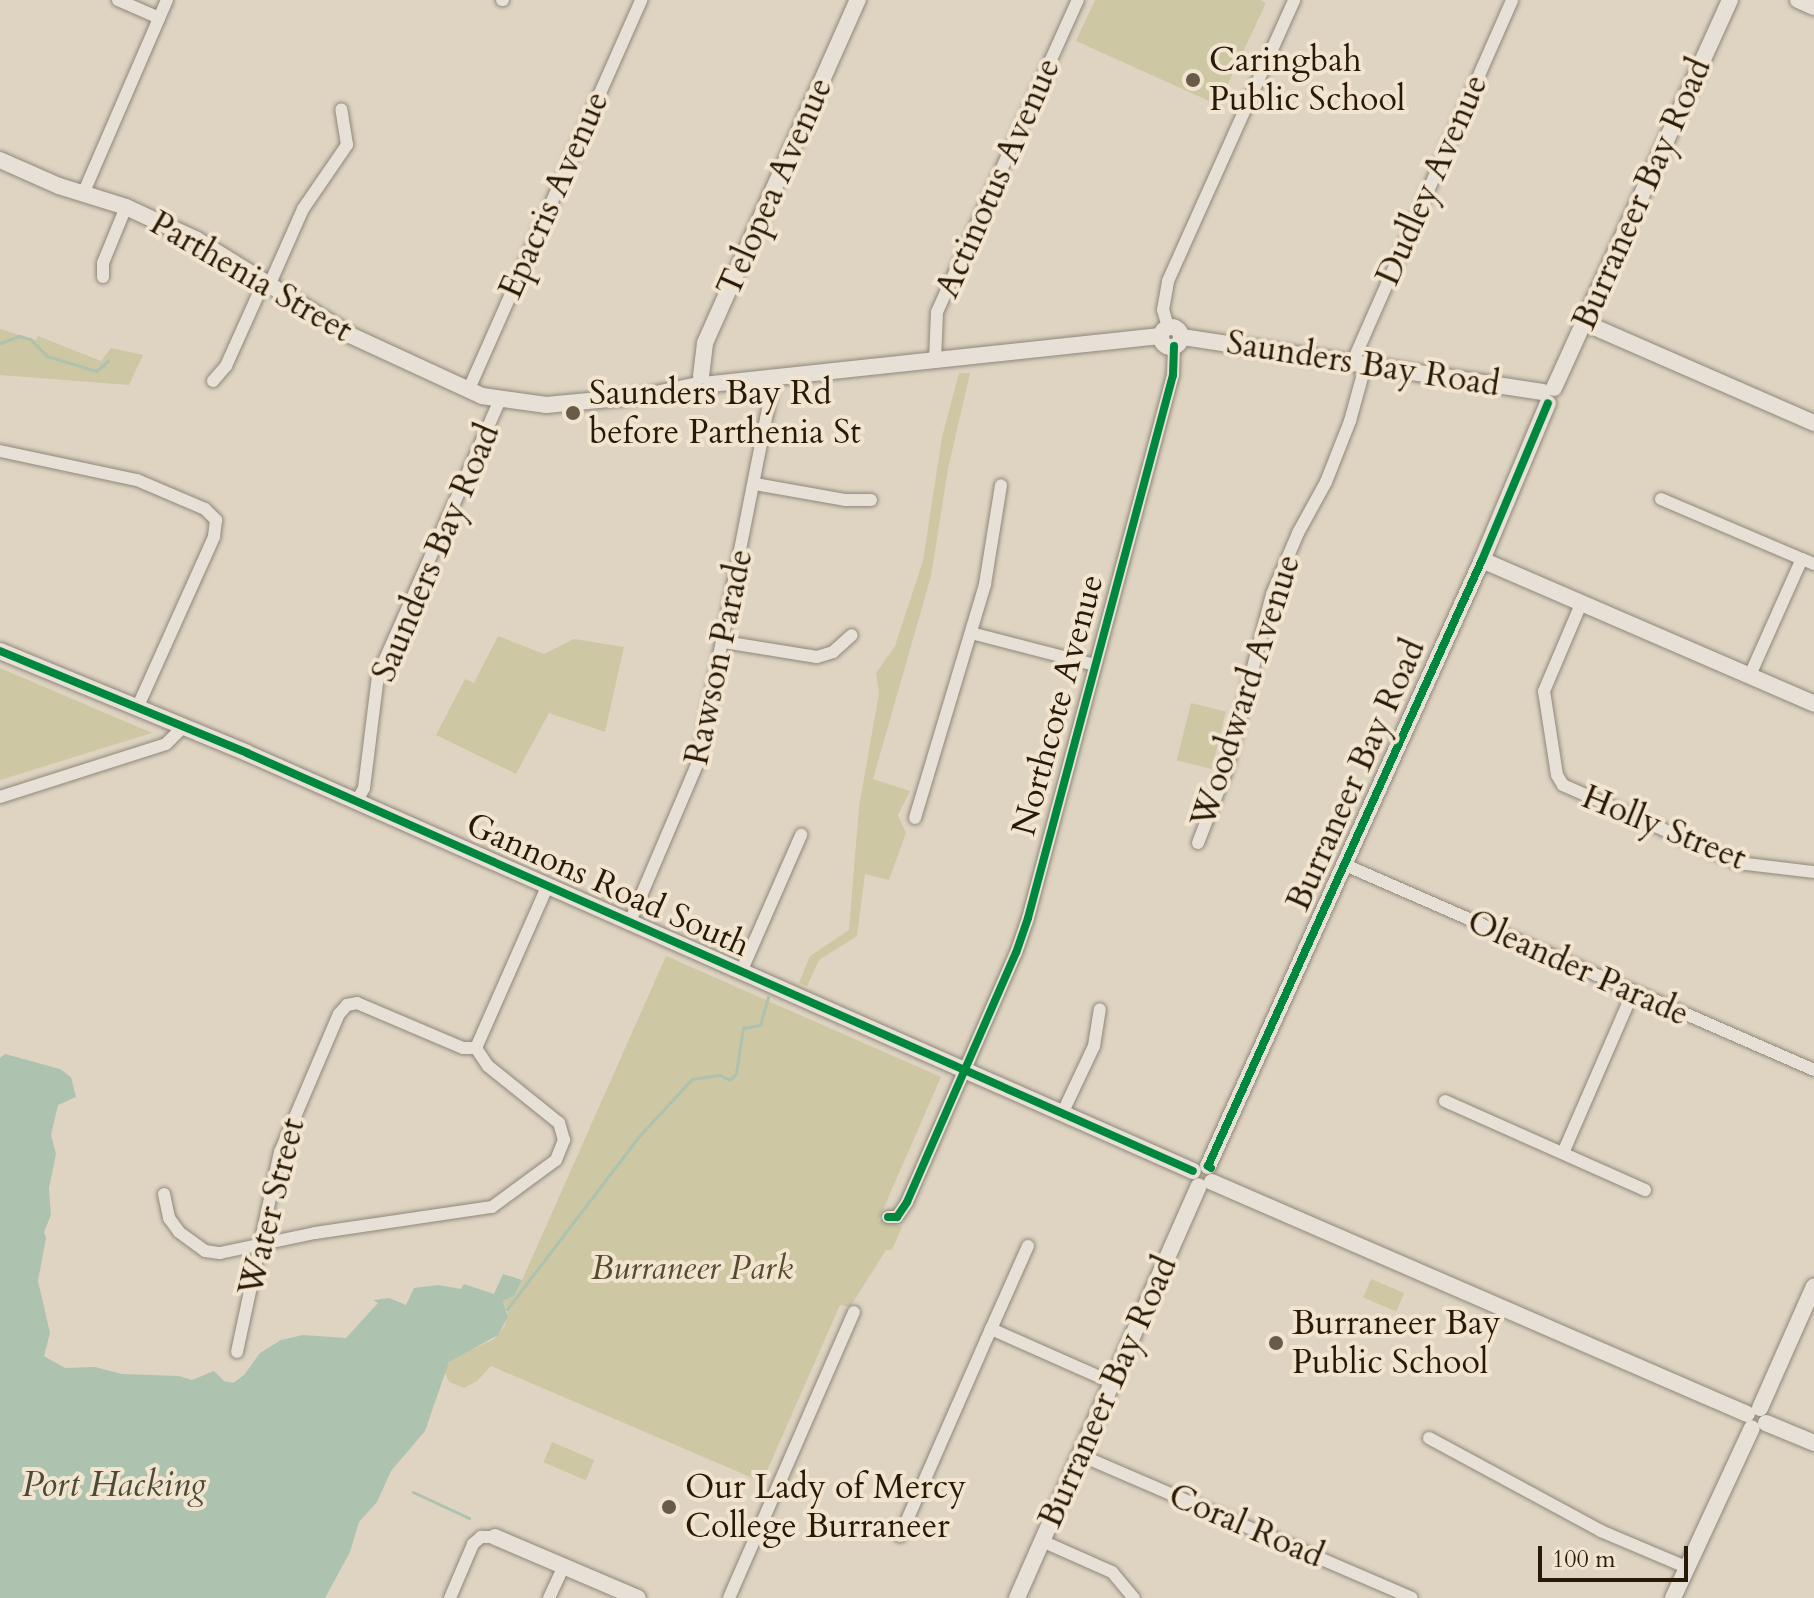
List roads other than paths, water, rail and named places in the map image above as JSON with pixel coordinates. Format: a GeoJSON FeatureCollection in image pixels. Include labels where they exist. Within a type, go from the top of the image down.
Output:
{"type":"FeatureCollection","features":[{"type":"Feature","properties":{"kind":"street"},"geometry":{"type":"LineString","coordinates":[[118,0],[159,18]]}},
{"type":"Feature","properties":{"kind":"street"},"geometry":{"type":"LineString","coordinates":[[83,194],[167,0]]}},
{"type":"Feature","properties":{"kind":"street","name":"Epacris Avenue"},"geometry":{"type":"LineString","coordinates":[[468,391],[641,0]]}},
{"type":"Feature","properties":{"kind":"street","name":"Telopea Avenue"},"geometry":{"type":"LineString","coordinates":[[702,382],[705,343],[858,0]]}},
{"type":"Feature","properties":{"kind":"street","name":"Actinotus Avenue"},"geometry":{"type":"LineString","coordinates":[[935,360],[937,312],[1078,0]]}},
{"type":"Feature","properties":{"kind":"street"},"geometry":{"type":"LineString","coordinates":[[1179,342],[1164,331],[1163,310],[1168,281],[1294,0]]}},
{"type":"Feature","properties":{"kind":"street","name":"Dudley Avenue"},"geometry":{"type":"LineString","coordinates":[[1359,362],[1512,0]]}},
{"type":"Feature","properties":{"kind":"street","name":"Burraneer Bay Road"},"geometry":{"type":"LineString","coordinates":[[1017,1598],[1203,1176],[1482,560],[1548,394],[1585,323],[1730,0]]}},
{"type":"Feature","properties":{"kind":"street"},"geometry":{"type":"LineString","coordinates":[[1798,0],[1814,7]]}},
{"type":"Feature","properties":{"kind":"street"},"geometry":{"type":"LineString","coordinates":[[213,381],[226,366],[267,282],[272,279],[303,209],[347,145],[341,109]]}},
{"type":"Feature","properties":{"kind":"street","name":"Parthenia Street"},"geometry":{"type":"LineString","coordinates":[[0,160],[83,194],[126,207],[197,240],[350,335],[468,391],[500,400]]}},
{"type":"Feature","properties":{"kind":"street"},"geometry":{"type":"LineString","coordinates":[[103,277],[103,263],[126,207]]}},
{"type":"Feature","properties":{"kind":"street"},"geometry":{"type":"LineString","coordinates":[[1585,323],[1814,423]]}},
{"type":"Feature","properties":{"kind":"street","name":"Saunders Bay Road"},"geometry":{"type":"LineString","coordinates":[[356,803],[364,788],[378,675],[500,400],[532,405],[578,404],[702,382],[774,379],[1164,331]]}},
{"type":"Feature","properties":{"kind":"street","name":"Saunders Bay Road"},"geometry":{"type":"LineString","coordinates":[[1179,342],[1359,362],[1548,394]]}},
{"type":"Feature","properties":{"kind":"street","name":"Northcote Avenue"},"geometry":{"type":"LineString","coordinates":[[896,1219],[907,1202],[965,1070],[1028,918],[1173,375],[1179,342]]}},
{"type":"Feature","properties":{"kind":"street","name":"Woodward Avenue"},"geometry":{"type":"LineString","coordinates":[[1198,843],[1226,771],[1272,594],[1293,543],[1326,482],[1350,421],[1359,362]]}},
{"type":"Feature","properties":{"kind":"street","name":"Rawson Parade"},"geometry":{"type":"LineString","coordinates":[[629,924],[690,786],[724,642],[774,379]]}},
{"type":"Feature","properties":{"kind":"street"},"geometry":{"type":"LineString","coordinates":[[0,451],[137,480],[205,509],[216,520],[214,537],[137,708]]}},
{"type":"Feature","properties":{"kind":"street"},"geometry":{"type":"LineString","coordinates":[[755,484],[845,500],[871,500]]}},
{"type":"Feature","properties":{"kind":"street"},"geometry":{"type":"LineString","coordinates":[[915,818],[985,584],[1001,485]]}},
{"type":"Feature","properties":{"kind":"street"},"geometry":{"type":"LineString","coordinates":[[1661,499],[1808,562],[1750,675]]}},
{"type":"Feature","properties":{"kind":"street"},"geometry":{"type":"LineString","coordinates":[[1482,560],[1814,704]]}},
{"type":"Feature","properties":{"kind":"street","name":"Holly Street"},"geometry":{"type":"LineString","coordinates":[[1581,604],[1544,691],[1557,775],[1563,785],[1738,863],[1814,872]]}},
{"type":"Feature","properties":{"kind":"street"},"geometry":{"type":"LineString","coordinates":[[971,633],[1095,665]]}},
{"type":"Feature","properties":{"kind":"street"},"geometry":{"type":"LineString","coordinates":[[724,642],[817,657],[833,652],[852,635]]}},
{"type":"Feature","properties":{"kind":"street","name":"Gannons Road South"},"geometry":{"type":"LineString","coordinates":[[0,651],[183,727],[1814,1443]]}},
{"type":"Feature","properties":{"kind":"street"},"geometry":{"type":"LineString","coordinates":[[0,797],[166,744],[183,727]]}},
{"type":"Feature","properties":{"kind":"street"},"geometry":{"type":"LineString","coordinates":[[741,972],[801,835]]}},
{"type":"Feature","properties":{"kind":"street","name":"Oleander Parade"},"geometry":{"type":"LineString","coordinates":[[1343,864],[1814,1070]]}},
{"type":"Feature","properties":{"kind":"street"},"geometry":{"type":"LineString","coordinates":[[164,1194],[174,1225],[190,1243],[205,1251],[220,1253],[262,1243],[487,1208],[556,1160],[564,1140],[559,1123],[488,1066],[476,1048],[547,887]]}},
{"type":"Feature","properties":{"kind":"street"},"geometry":{"type":"LineString","coordinates":[[1563,1153],[1633,992]]}},
{"type":"Feature","properties":{"kind":"street","name":"Water Street"},"geometry":{"type":"LineString","coordinates":[[237,1352],[285,1135],[339,1014],[347,1005],[357,1003],[463,1048],[476,1048]]}},
{"type":"Feature","properties":{"kind":"street"},"geometry":{"type":"LineString","coordinates":[[1062,1114],[1094,1046],[1100,1009]]}},
{"type":"Feature","properties":{"kind":"street"},"geometry":{"type":"LineString","coordinates":[[1445,1101],[1645,1190]]}},
{"type":"Feature","properties":{"kind":"street"},"geometry":{"type":"LineString","coordinates":[[900,1536],[1028,1246]]}},
{"type":"Feature","properties":{"kind":"street"},"geometry":{"type":"LineString","coordinates":[[1673,1598],[1814,1286]]}},
{"type":"Feature","properties":{"kind":"street"},"geometry":{"type":"LineString","coordinates":[[729,1598],[854,1312]]}},
{"type":"Feature","properties":{"kind":"street"},"geometry":{"type":"LineString","coordinates":[[991,1329],[1113,1383]]}},
{"type":"Feature","properties":{"kind":"street"},"geometry":{"type":"LineString","coordinates":[[1429,1438],[1601,1531],[1686,1567]]}},
{"type":"Feature","properties":{"kind":"street","name":"Coral Road"},"geometry":{"type":"LineString","coordinates":[[1080,1455],[1412,1598]]}},
{"type":"Feature","properties":{"kind":"street"},"geometry":{"type":"LineString","coordinates":[[450,1598],[473,1544],[481,1537],[495,1537],[638,1598]]}},
{"type":"Feature","properties":{"kind":"street"},"geometry":{"type":"LineString","coordinates":[[1042,1541],[1112,1572],[1134,1598]]}},
{"type":"Feature","properties":{"kind":"street"},"geometry":{"type":"LineString","coordinates":[[549,1598],[564,1566]]}},
{"type":"Feature","properties":{"kind":"water","name":"Port Hacking"},"geometry":{"type":"Polygon","coordinates":[[[5,1054],[60,1069],[71,1077],[76,1097],[58,1105],[51,1135],[56,1154],[49,1188],[51,1215],[44,1232],[46,1238],[38,1281],[50,1333],[44,1356],[65,1368],[95,1367],[122,1374],[179,1376],[192,1380],[214,1371],[224,1381],[233,1383],[244,1375],[260,1353],[281,1340],[303,1335],[346,1338],[378,1303],[373,1300],[389,1298],[406,1305],[414,1288],[438,1285],[461,1289],[464,1284],[494,1294],[503,1274],[522,1280],[515,1295],[503,1301],[508,1317],[498,1335],[449,1362],[425,1431],[391,1471],[377,1502],[359,1522],[350,1552],[325,1598],[0,1598],[0,1058],[5,1054]]]}},
{"type":"Feature","properties":{"kind":"waterway"},"geometry":{"type":"LineString","coordinates":[[0,343],[19,336],[30,339],[47,356],[96,371],[108,361]]}},
{"type":"Feature","properties":{"kind":"waterway"},"geometry":{"type":"LineString","coordinates":[[507,1309],[640,1135],[692,1079],[720,1075],[730,1080],[736,1073],[743,1028],[760,1025],[768,997]]}},
{"type":"Feature","properties":{"kind":"waterway"},"geometry":{"type":"LineString","coordinates":[[413,1492],[469,1518]]}},
{"type":"Feature","properties":{"kind":"place","name":"Caringbah Public School"},"geometry":{"type":"Point","coordinates":[1193,80]}},
{"type":"Feature","properties":{"kind":"place","name":"Saunders Bay Rd before Parthenia St"},"geometry":{"type":"Point","coordinates":[573,413]}},
{"type":"Feature","properties":{"kind":"place","name":"Burraneer Bay Public School"},"geometry":{"type":"Point","coordinates":[1276,1343]}},
{"type":"Feature","properties":{"kind":"place","name":"Our Lady of Mercy College Burraneer"},"geometry":{"type":"Point","coordinates":[669,1507]}},
{"type":"Feature","properties":{"kind":"park label","name":"Burraneer Park"},"geometry":{"type":"Point","coordinates":[692,1269]}}]}
